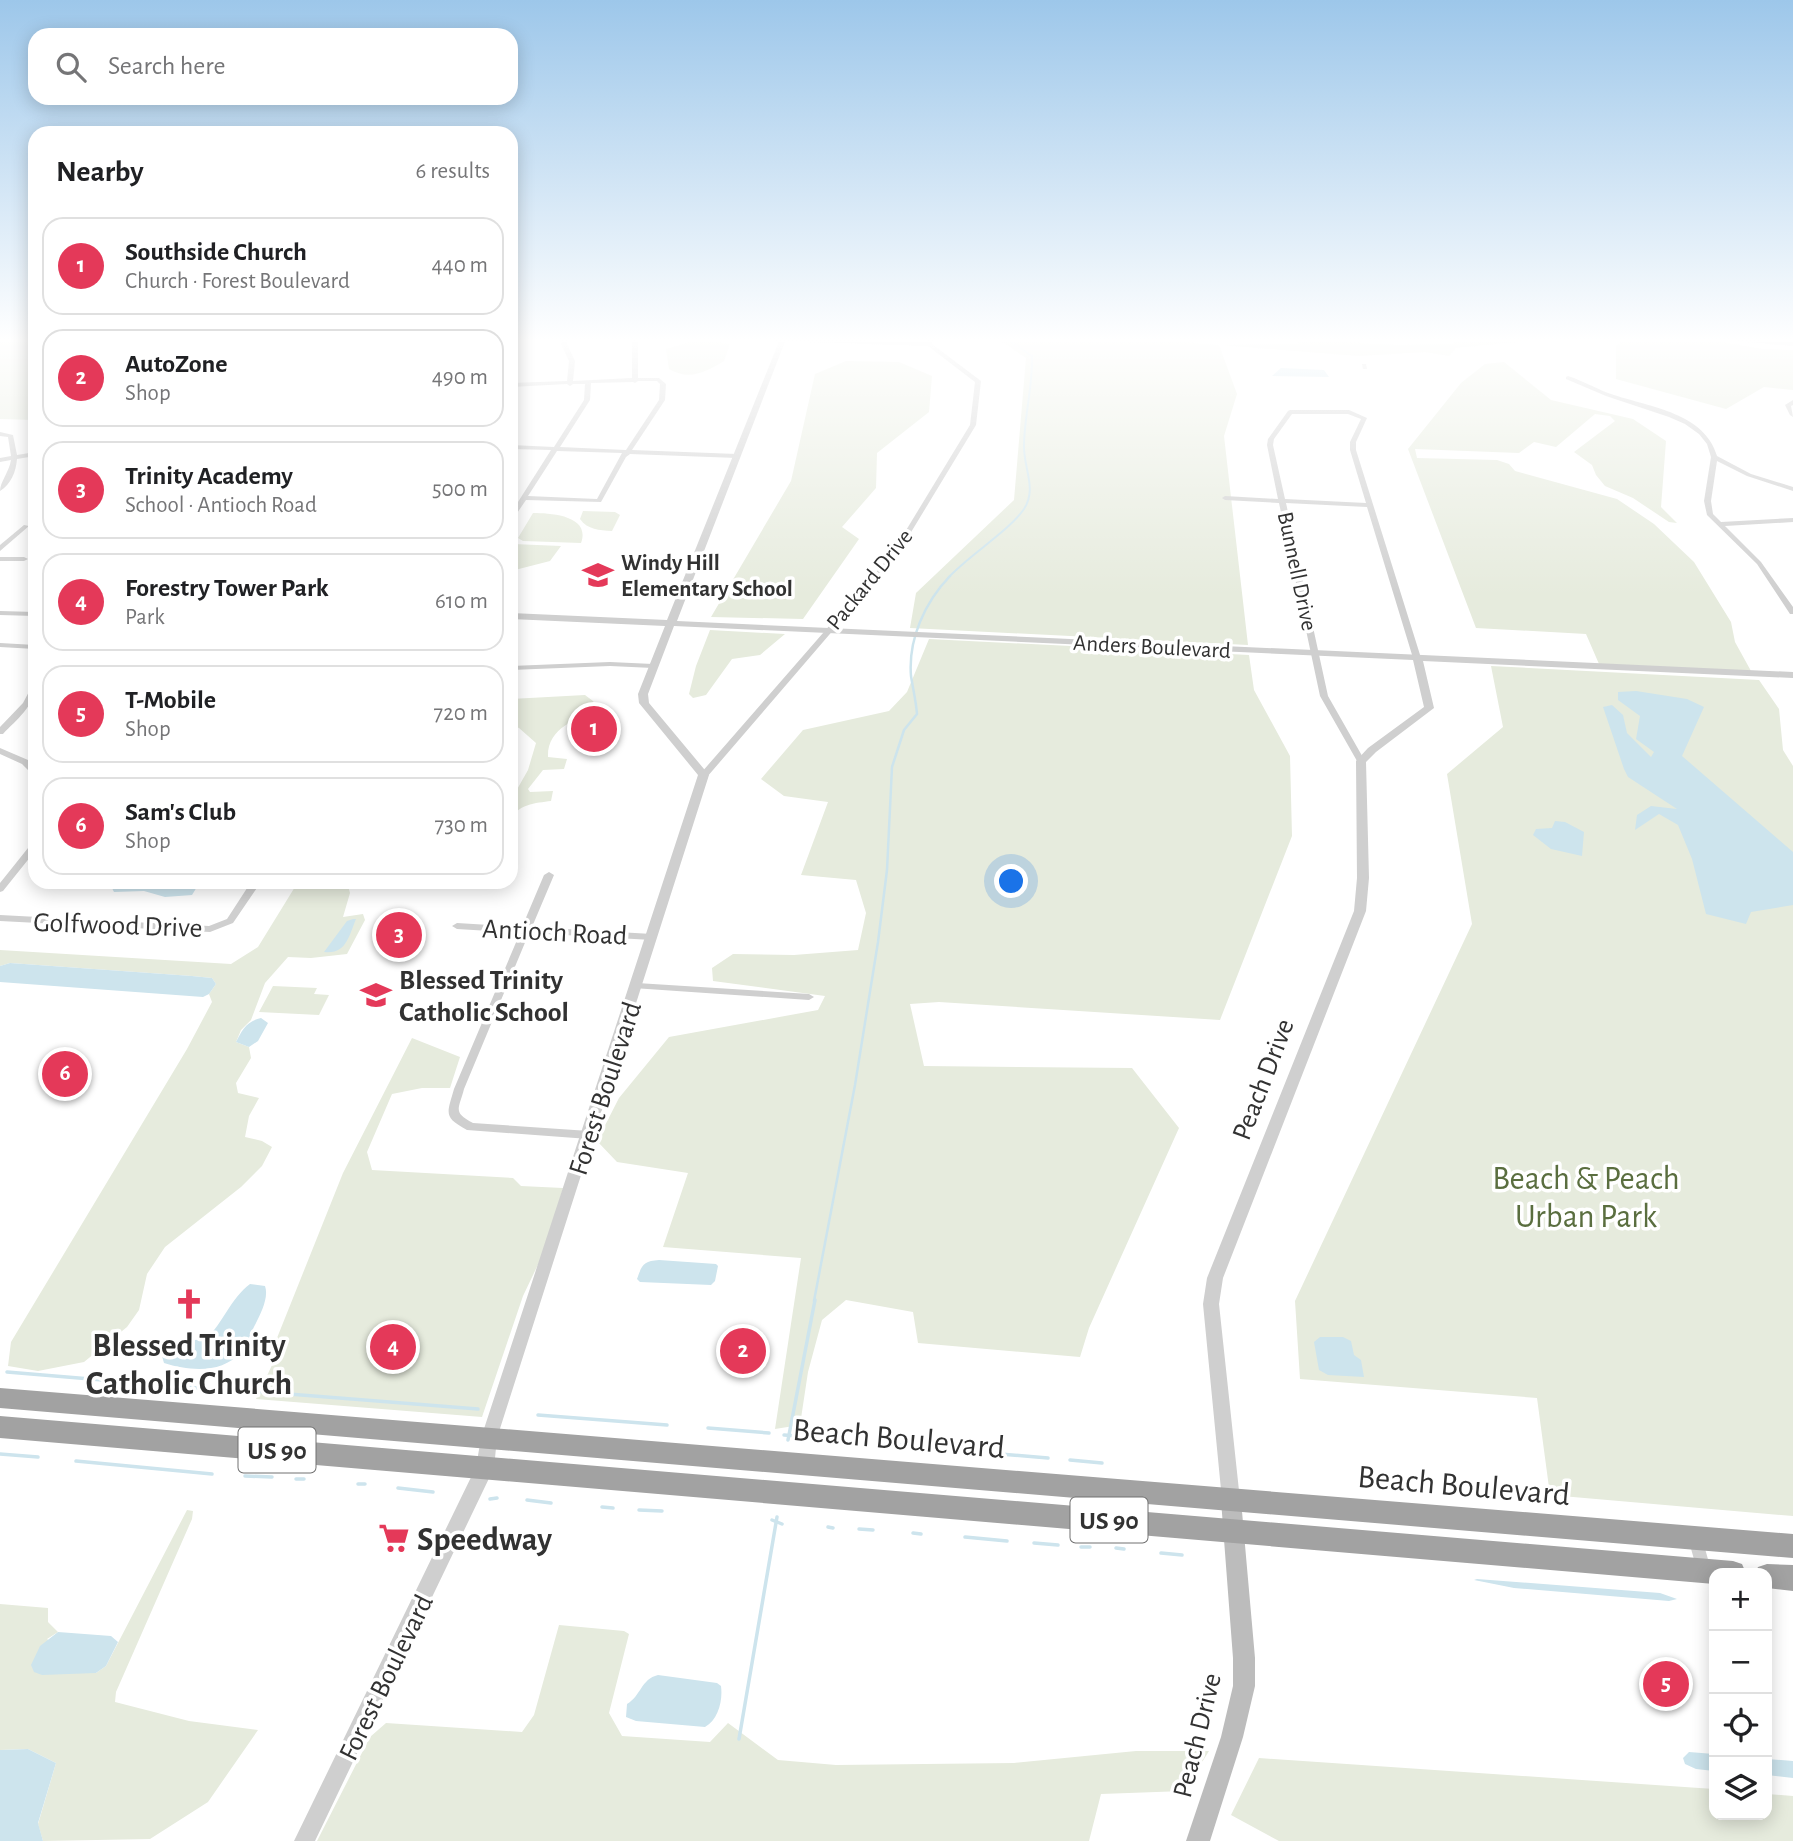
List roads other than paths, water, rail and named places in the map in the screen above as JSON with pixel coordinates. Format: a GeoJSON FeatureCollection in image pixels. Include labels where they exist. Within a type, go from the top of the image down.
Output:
{"type":"FeatureCollection","features":[{"type":"Feature","properties":{"kind":"highway","name":"Beach Boulevard"},"geometry":{"type":"LineString","coordinates":[[0,1398],[1793,1546]]}},
{"type":"Feature","properties":{"kind":"highway","name":"US 90"},"geometry":{"type":"LineString","coordinates":[[0,1427],[1709,1571]]}},
{"type":"Feature","properties":{"kind":"highway"},"geometry":{"type":"LineString","coordinates":[[1772,1576],[1793,1578]]}},
{"type":"Feature","properties":{"kind":"main road","name":"Peach Drive"},"geometry":{"type":"LineString","coordinates":[[1198,1841],[1232,1737],[1244,1686],[1231,1500]]}},
{"type":"Feature","properties":{"kind":"street"},"geometry":{"type":"LineString","coordinates":[[518,506],[570,425]]}},
{"type":"Feature","properties":{"kind":"street"},"geometry":{"type":"LineString","coordinates":[[523,498],[599,501],[623,456],[646,425]]}},
{"type":"Feature","properties":{"kind":"street"},"geometry":{"type":"LineString","coordinates":[[704,775],[644,703],[643,694],[749,425]]}},
{"type":"Feature","properties":{"kind":"street","name":"Packard Drive"},"geometry":{"type":"LineString","coordinates":[[704,775],[894,556],[973,425]]}},
{"type":"Feature","properties":{"kind":"street","name":"Bunnell Drive"},"geometry":{"type":"LineString","coordinates":[[1280,425],[1270,439],[1327,705],[1362,761]]}},
{"type":"Feature","properties":{"kind":"street","name":"Bunnell Drive"},"geometry":{"type":"LineString","coordinates":[[1361,425],[1352,445],[1371,505]]}},
{"type":"Feature","properties":{"kind":"street"},"geometry":{"type":"LineString","coordinates":[[1688,425],[1702,435],[1714,457],[1749,475],[1793,489]]}},
{"type":"Feature","properties":{"kind":"street"},"geometry":{"type":"LineString","coordinates":[[0,489],[10,479],[14,458],[12,439],[4,434]]}},
{"type":"Feature","properties":{"kind":"street"},"geometry":{"type":"LineString","coordinates":[[518,447],[737,456]]}},
{"type":"Feature","properties":{"kind":"street"},"geometry":{"type":"LineString","coordinates":[[0,460],[28,455]]}},
{"type":"Feature","properties":{"kind":"street"},"geometry":{"type":"LineString","coordinates":[[1714,457],[1707,506],[1710,515],[1759,563],[1793,612]]}},
{"type":"Feature","properties":{"kind":"street"},"geometry":{"type":"LineString","coordinates":[[1225,498],[1371,505],[1417,658],[1429,708],[1372,750],[1362,761]]}},
{"type":"Feature","properties":{"kind":"street"},"geometry":{"type":"LineString","coordinates":[[1718,524],[1793,520]]}},
{"type":"Feature","properties":{"kind":"street"},"geometry":{"type":"LineString","coordinates":[[0,549],[26,526]]}},
{"type":"Feature","properties":{"kind":"street"},"geometry":{"type":"LineString","coordinates":[[0,559],[24,559]]}},
{"type":"Feature","properties":{"kind":"street"},"geometry":{"type":"LineString","coordinates":[[0,613],[28,614]]}},
{"type":"Feature","properties":{"kind":"street","name":"Anders Boulevard"},"geometry":{"type":"LineString","coordinates":[[518,616],[1793,675]]}},
{"type":"Feature","properties":{"kind":"street"},"geometry":{"type":"LineString","coordinates":[[0,653],[4,645],[28,647]]}},
{"type":"Feature","properties":{"kind":"street"},"geometry":{"type":"LineString","coordinates":[[518,668],[610,664],[653,666]]}},
{"type":"Feature","properties":{"kind":"street"},"geometry":{"type":"LineString","coordinates":[[0,732],[28,700]]}},
{"type":"Feature","properties":{"kind":"street"},"geometry":{"type":"LineString","coordinates":[[0,751],[28,765]]}},
{"type":"Feature","properties":{"kind":"street","name":"Peach Drive"},"geometry":{"type":"LineString","coordinates":[[1231,1500],[1212,1292],[1218,1270],[1360,911],[1363,878],[1362,761]]}},
{"type":"Feature","properties":{"kind":"street","name":"Forest Boulevard"},"geometry":{"type":"LineString","coordinates":[[304,1841],[485,1468],[489,1438],[704,775]]}},
{"type":"Feature","properties":{"kind":"street"},"geometry":{"type":"LineString","coordinates":[[0,889],[28,854]]}},
{"type":"Feature","properties":{"kind":"street"},"geometry":{"type":"LineString","coordinates":[[549,875],[456,1097],[453,1112],[456,1119],[471,1127],[589,1135]]}},
{"type":"Feature","properties":{"kind":"street","name":"Golfwood Drive"},"geometry":{"type":"LineString","coordinates":[[0,918],[210,929],[230,921],[251,889]]}},
{"type":"Feature","properties":{"kind":"street","name":"Antioch Road"},"geometry":{"type":"LineString","coordinates":[[457,926],[652,937]]}},
{"type":"Feature","properties":{"kind":"street"},"geometry":{"type":"LineString","coordinates":[[637,986],[809,997]]}},
{"type":"Feature","properties":{"kind":"street"},"geometry":{"type":"LineString","coordinates":[[69,1432],[84,1405]]}},
{"type":"Feature","properties":{"kind":"street"},"geometry":{"type":"LineString","coordinates":[[1695,1538],[1704,1571]]}},
{"type":"Feature","properties":{"kind":"water"},"geometry":{"type":"Polygon","coordinates":[[[1636,691],[1687,699],[1704,707],[1682,756],[1793,852],[1793,905],[1751,912],[1746,924],[1706,914],[1692,859],[1678,825],[1659,814],[1635,830],[1637,815],[1651,806],[1677,809],[1628,777],[1624,769],[1603,707],[1612,705],[1623,715],[1627,733],[1651,757],[1654,752],[1636,739],[1640,716],[1618,700],[1618,692],[1636,691]]]}},
{"type":"Feature","properties":{"kind":"water"},"geometry":{"type":"Polygon","coordinates":[[[1555,821],[1565,822],[1584,832],[1582,856],[1551,849],[1533,835],[1536,829],[1552,828],[1555,821]]]}},
{"type":"Feature","properties":{"kind":"water"},"geometry":{"type":"Polygon","coordinates":[[[112,889],[196,889],[192,895],[165,897],[144,891],[114,892],[112,889]]]}},
{"type":"Feature","properties":{"kind":"water"},"geometry":{"type":"Polygon","coordinates":[[[356,919],[346,943],[337,950],[324,952],[347,921],[356,919]]]}},
{"type":"Feature","properties":{"kind":"water"},"geometry":{"type":"Polygon","coordinates":[[[10,963],[212,978],[216,984],[209,994],[203,997],[0,982],[0,966],[10,963]]]}},
{"type":"Feature","properties":{"kind":"water"},"geometry":{"type":"Polygon","coordinates":[[[261,1018],[268,1023],[258,1041],[249,1047],[236,1042],[252,1021],[261,1018]]]}},
{"type":"Feature","properties":{"kind":"water"},"geometry":{"type":"Polygon","coordinates":[[[659,1260],[716,1264],[718,1266],[715,1281],[711,1285],[640,1282],[637,1279],[644,1265],[659,1260]]]}},
{"type":"Feature","properties":{"kind":"water"},"geometry":{"type":"Polygon","coordinates":[[[250,1284],[265,1286],[265,1300],[241,1352],[225,1364],[205,1369],[164,1363],[161,1353],[171,1342],[206,1339],[250,1284]]]}},
{"type":"Feature","properties":{"kind":"water"},"geometry":{"type":"Polygon","coordinates":[[[1320,1337],[1343,1337],[1351,1341],[1354,1355],[1361,1360],[1364,1377],[1328,1375],[1319,1370],[1314,1342],[1320,1337]]]}},
{"type":"Feature","properties":{"kind":"water"},"geometry":{"type":"Polygon","coordinates":[[[1474,1580],[1660,1593],[1677,1599],[1669,1601],[1514,1588],[1474,1580]]]}},
{"type":"Feature","properties":{"kind":"water"},"geometry":{"type":"Polygon","coordinates":[[[58,1632],[111,1636],[118,1642],[106,1666],[96,1673],[42,1675],[34,1672],[31,1665],[40,1646],[58,1632]]]}},
{"type":"Feature","properties":{"kind":"water"},"geometry":{"type":"Polygon","coordinates":[[[658,1675],[717,1683],[721,1686],[720,1704],[710,1724],[705,1727],[636,1721],[626,1717],[627,1704],[648,1680],[658,1675]]]}},
{"type":"Feature","properties":{"kind":"water"},"geometry":{"type":"Polygon","coordinates":[[[28,1749],[56,1763],[38,1823],[43,1841],[0,1841],[0,1750],[28,1749]]]}},
{"type":"Feature","properties":{"kind":"water"},"geometry":{"type":"Polygon","coordinates":[[[1689,1752],[1709,1754],[1709,1770],[1685,1764],[1683,1758],[1689,1752]]]}},
{"type":"Feature","properties":{"kind":"water"},"geometry":{"type":"Polygon","coordinates":[[[1772,1759],[1793,1761],[1793,1778],[1772,1776],[1772,1759]]]}},
{"type":"Feature","properties":{"kind":"waterway"},"geometry":{"type":"LineString","coordinates":[[949,577],[1017,518],[1028,501],[1030,486],[1024,447],[1025,425]]}},
{"type":"Feature","properties":{"kind":"waterway"},"geometry":{"type":"LineString","coordinates":[[814,1301],[855,1085],[878,942],[887,870],[892,767],[904,730],[917,714],[911,676],[912,648],[926,609],[949,577]]}},
{"type":"Feature","properties":{"kind":"waterway"},"geometry":{"type":"LineString","coordinates":[[789,1435],[815,1300]]}},
{"type":"Feature","properties":{"kind":"waterway"},"geometry":{"type":"LineString","coordinates":[[7,1372],[222,1390]]}},
{"type":"Feature","properties":{"kind":"waterway"},"geometry":{"type":"LineString","coordinates":[[252,1391],[478,1409]]}},
{"type":"Feature","properties":{"kind":"waterway"},"geometry":{"type":"LineString","coordinates":[[538,1415],[667,1425]]}},
{"type":"Feature","properties":{"kind":"waterway"},"geometry":{"type":"LineString","coordinates":[[708,1428],[769,1433]]}},
{"type":"Feature","properties":{"kind":"waterway"},"geometry":{"type":"LineString","coordinates":[[784,1435],[789,1435]]}},
{"type":"Feature","properties":{"kind":"waterway"},"geometry":{"type":"LineString","coordinates":[[788,1440],[789,1435]]}},
{"type":"Feature","properties":{"kind":"waterway"},"geometry":{"type":"LineString","coordinates":[[789,1435],[798,1436]]}},
{"type":"Feature","properties":{"kind":"waterway"},"geometry":{"type":"LineString","coordinates":[[813,1438],[843,1440]]}},
{"type":"Feature","properties":{"kind":"waterway"},"geometry":{"type":"LineString","coordinates":[[878,1443],[945,1450]]}},
{"type":"Feature","properties":{"kind":"waterway"},"geometry":{"type":"LineString","coordinates":[[988,1453],[1048,1458]]}},
{"type":"Feature","properties":{"kind":"waterway"},"geometry":{"type":"LineString","coordinates":[[0,1454],[38,1457]]}},
{"type":"Feature","properties":{"kind":"waterway"},"geometry":{"type":"LineString","coordinates":[[1070,1460],[1102,1463]]}},
{"type":"Feature","properties":{"kind":"waterway"},"geometry":{"type":"LineString","coordinates":[[76,1461],[212,1474]]}},
{"type":"Feature","properties":{"kind":"waterway"},"geometry":{"type":"LineString","coordinates":[[245,1476],[272,1477]]}},
{"type":"Feature","properties":{"kind":"waterway"},"geometry":{"type":"LineString","coordinates":[[296,1479],[304,1479]]}},
{"type":"Feature","properties":{"kind":"waterway"},"geometry":{"type":"LineString","coordinates":[[358,1484],[365,1484]]}},
{"type":"Feature","properties":{"kind":"waterway"},"geometry":{"type":"LineString","coordinates":[[398,1488],[433,1492]]}},
{"type":"Feature","properties":{"kind":"waterway"},"geometry":{"type":"LineString","coordinates":[[490,1499],[497,1498]]}},
{"type":"Feature","properties":{"kind":"waterway"},"geometry":{"type":"LineString","coordinates":[[527,1500],[551,1503]]}},
{"type":"Feature","properties":{"kind":"waterway"},"geometry":{"type":"LineString","coordinates":[[602,1507],[613,1508]]}},
{"type":"Feature","properties":{"kind":"waterway"},"geometry":{"type":"LineString","coordinates":[[639,1510],[662,1511]]}},
{"type":"Feature","properties":{"kind":"waterway"},"geometry":{"type":"LineString","coordinates":[[776,1522],[777,1517]]}},
{"type":"Feature","properties":{"kind":"waterway"},"geometry":{"type":"LineString","coordinates":[[772,1520],[776,1522]]}},
{"type":"Feature","properties":{"kind":"waterway"},"geometry":{"type":"LineString","coordinates":[[739,1739],[776,1522]]}},
{"type":"Feature","properties":{"kind":"waterway"},"geometry":{"type":"LineString","coordinates":[[776,1522],[782,1524]]}},
{"type":"Feature","properties":{"kind":"waterway"},"geometry":{"type":"LineString","coordinates":[[828,1527],[833,1528]]}},
{"type":"Feature","properties":{"kind":"waterway"},"geometry":{"type":"LineString","coordinates":[[859,1529],[873,1530]]}},
{"type":"Feature","properties":{"kind":"waterway"},"geometry":{"type":"LineString","coordinates":[[913,1533],[921,1534]]}},
{"type":"Feature","properties":{"kind":"waterway"},"geometry":{"type":"LineString","coordinates":[[965,1537],[1007,1541]]}},
{"type":"Feature","properties":{"kind":"waterway"},"geometry":{"type":"LineString","coordinates":[[1034,1543],[1058,1545]]}},
{"type":"Feature","properties":{"kind":"waterway"},"geometry":{"type":"LineString","coordinates":[[1081,1547],[1090,1547]]}},
{"type":"Feature","properties":{"kind":"waterway"},"geometry":{"type":"LineString","coordinates":[[1116,1548],[1124,1549]]}},
{"type":"Feature","properties":{"kind":"waterway"},"geometry":{"type":"LineString","coordinates":[[1161,1553],[1182,1555]]}},
{"type":"Feature","properties":{"kind":"place","name":"Windy Hill Elementary School"},"geometry":{"type":"Point","coordinates":[598,575]}},
{"type":"Feature","properties":{"kind":"place","name":"Southside Church"},"geometry":{"type":"Point","coordinates":[594,729]}},
{"type":"Feature","properties":{"kind":"place","name":"Trinity Academy"},"geometry":{"type":"Point","coordinates":[399,935]}},
{"type":"Feature","properties":{"kind":"place","name":"Blessed Trinity Catholic School"},"geometry":{"type":"Point","coordinates":[376,995]}},
{"type":"Feature","properties":{"kind":"place","name":"Sam's Club"},"geometry":{"type":"Point","coordinates":[65,1074]}},
{"type":"Feature","properties":{"kind":"place","name":"Blessed Trinity Catholic Church"},"geometry":{"type":"Point","coordinates":[189,1304]}},
{"type":"Feature","properties":{"kind":"place","name":"Forestry Tower Park"},"geometry":{"type":"Point","coordinates":[393,1347]}},
{"type":"Feature","properties":{"kind":"place","name":"AutoZone"},"geometry":{"type":"Point","coordinates":[743,1351]}},
{"type":"Feature","properties":{"kind":"place","name":"Speedway"},"geometry":{"type":"Point","coordinates":[394,1538]}},
{"type":"Feature","properties":{"kind":"place","name":"T-Mobile"},"geometry":{"type":"Point","coordinates":[1666,1684]}},
{"type":"Feature","properties":{"kind":"park label","name":"Beach & Peach Urban Park"},"geometry":{"type":"Point","coordinates":[1586,1196]}}]}
